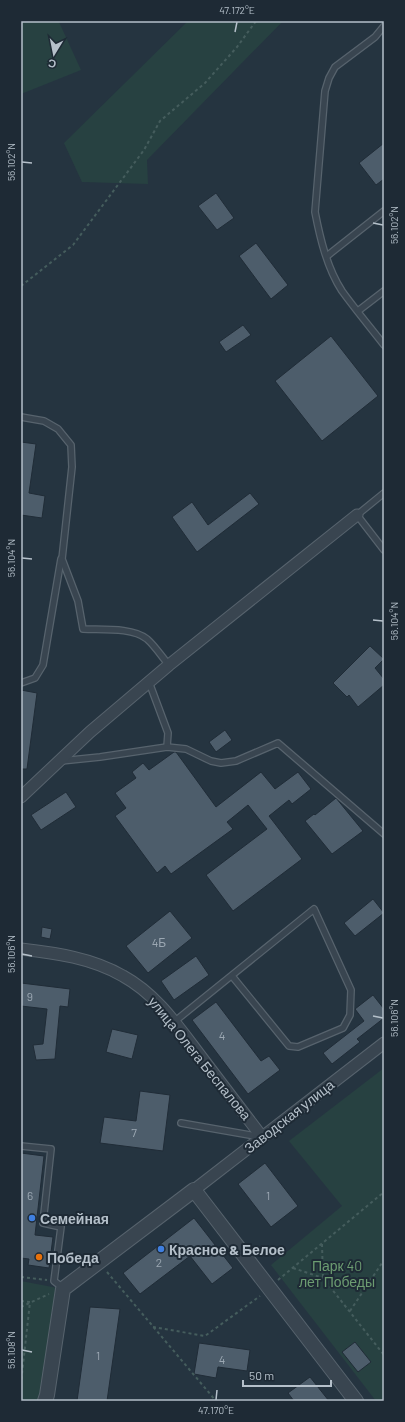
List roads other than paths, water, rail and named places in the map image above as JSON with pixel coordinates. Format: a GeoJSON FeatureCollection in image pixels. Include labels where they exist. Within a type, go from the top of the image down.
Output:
{"type":"FeatureCollection","features":[{"type":"Feature","properties":{"kind":"street"},"geometry":{"type":"LineString","coordinates":[[21,797],[61,761],[90,732],[169,665],[357,515]]}},
{"type":"Feature","properties":{"kind":"street","name":"улица Олега Беспалова"},"geometry":{"type":"LineString","coordinates":[[21,949],[66,955],[93,962],[122,975],[140,986],[174,1022],[262,1137]]}},
{"type":"Feature","properties":{"kind":"street","name":"Заводская улица"},"geometry":{"type":"LineString","coordinates":[[194,1190],[384,1043]]}},
{"type":"Feature","properties":{"kind":"street"},"geometry":{"type":"LineString","coordinates":[[47,1399],[58,1285],[99,1262],[194,1190],[270,1287],[356,1401]]}},
{"type":"Feature","properties":{"kind":"lane"},"geometry":{"type":"LineString","coordinates":[[384,26],[375,37],[335,67],[329,78],[325,91],[315,212],[318,228],[327,256],[341,290],[384,345]]}},
{"type":"Feature","properties":{"kind":"lane"},"geometry":{"type":"LineString","coordinates":[[327,256],[384,211]]}},
{"type":"Feature","properties":{"kind":"lane"},"geometry":{"type":"LineString","coordinates":[[358,311],[384,291]]}},
{"type":"Feature","properties":{"kind":"lane"},"geometry":{"type":"LineString","coordinates":[[21,418],[44,421],[58,429],[71,445],[72,468],[62,559],[43,665],[35,678],[21,683]]}},
{"type":"Feature","properties":{"kind":"lane"},"geometry":{"type":"LineString","coordinates":[[384,493],[357,515],[384,550]]}},
{"type":"Feature","properties":{"kind":"lane"},"geometry":{"type":"LineString","coordinates":[[62,559],[78,601],[83,629],[123,631],[138,634],[147,639],[169,665]]}},
{"type":"Feature","properties":{"kind":"lane"},"geometry":{"type":"LineString","coordinates":[[149,682],[168,733],[166,747]]}},
{"type":"Feature","properties":{"kind":"lane"},"geometry":{"type":"LineString","coordinates":[[61,761],[100,758],[166,747],[186,749],[211,761],[221,763],[236,761],[278,743],[384,834]]}},
{"type":"Feature","properties":{"kind":"lane"},"geometry":{"type":"LineString","coordinates":[[174,1022],[314,909],[351,990],[350,1015],[343,1028],[298,1047],[289,1046],[232,976]]}},
{"type":"Feature","properties":{"kind":"lane"},"geometry":{"type":"LineString","coordinates":[[181,1123],[262,1137]]}},
{"type":"Feature","properties":{"kind":"lane"},"geometry":{"type":"LineString","coordinates":[[21,1146],[51,1149],[43,1223],[61,1227],[58,1285]]}},
{"type":"Feature","properties":{"kind":"place","name":"Семейная"},"geometry":{"type":"Point","coordinates":[32,1218]}},
{"type":"Feature","properties":{"kind":"place","name":"Красное & Белое"},"geometry":{"type":"Point","coordinates":[161,1249]}},
{"type":"Feature","properties":{"kind":"place","name":"Победа"},"geometry":{"type":"Point","coordinates":[39,1257]}},
{"type":"Feature","properties":{"kind":"park label","name":"Парк 40 лет Победы"},"geometry":{"type":"Point","coordinates":[337,1274]}}]}
